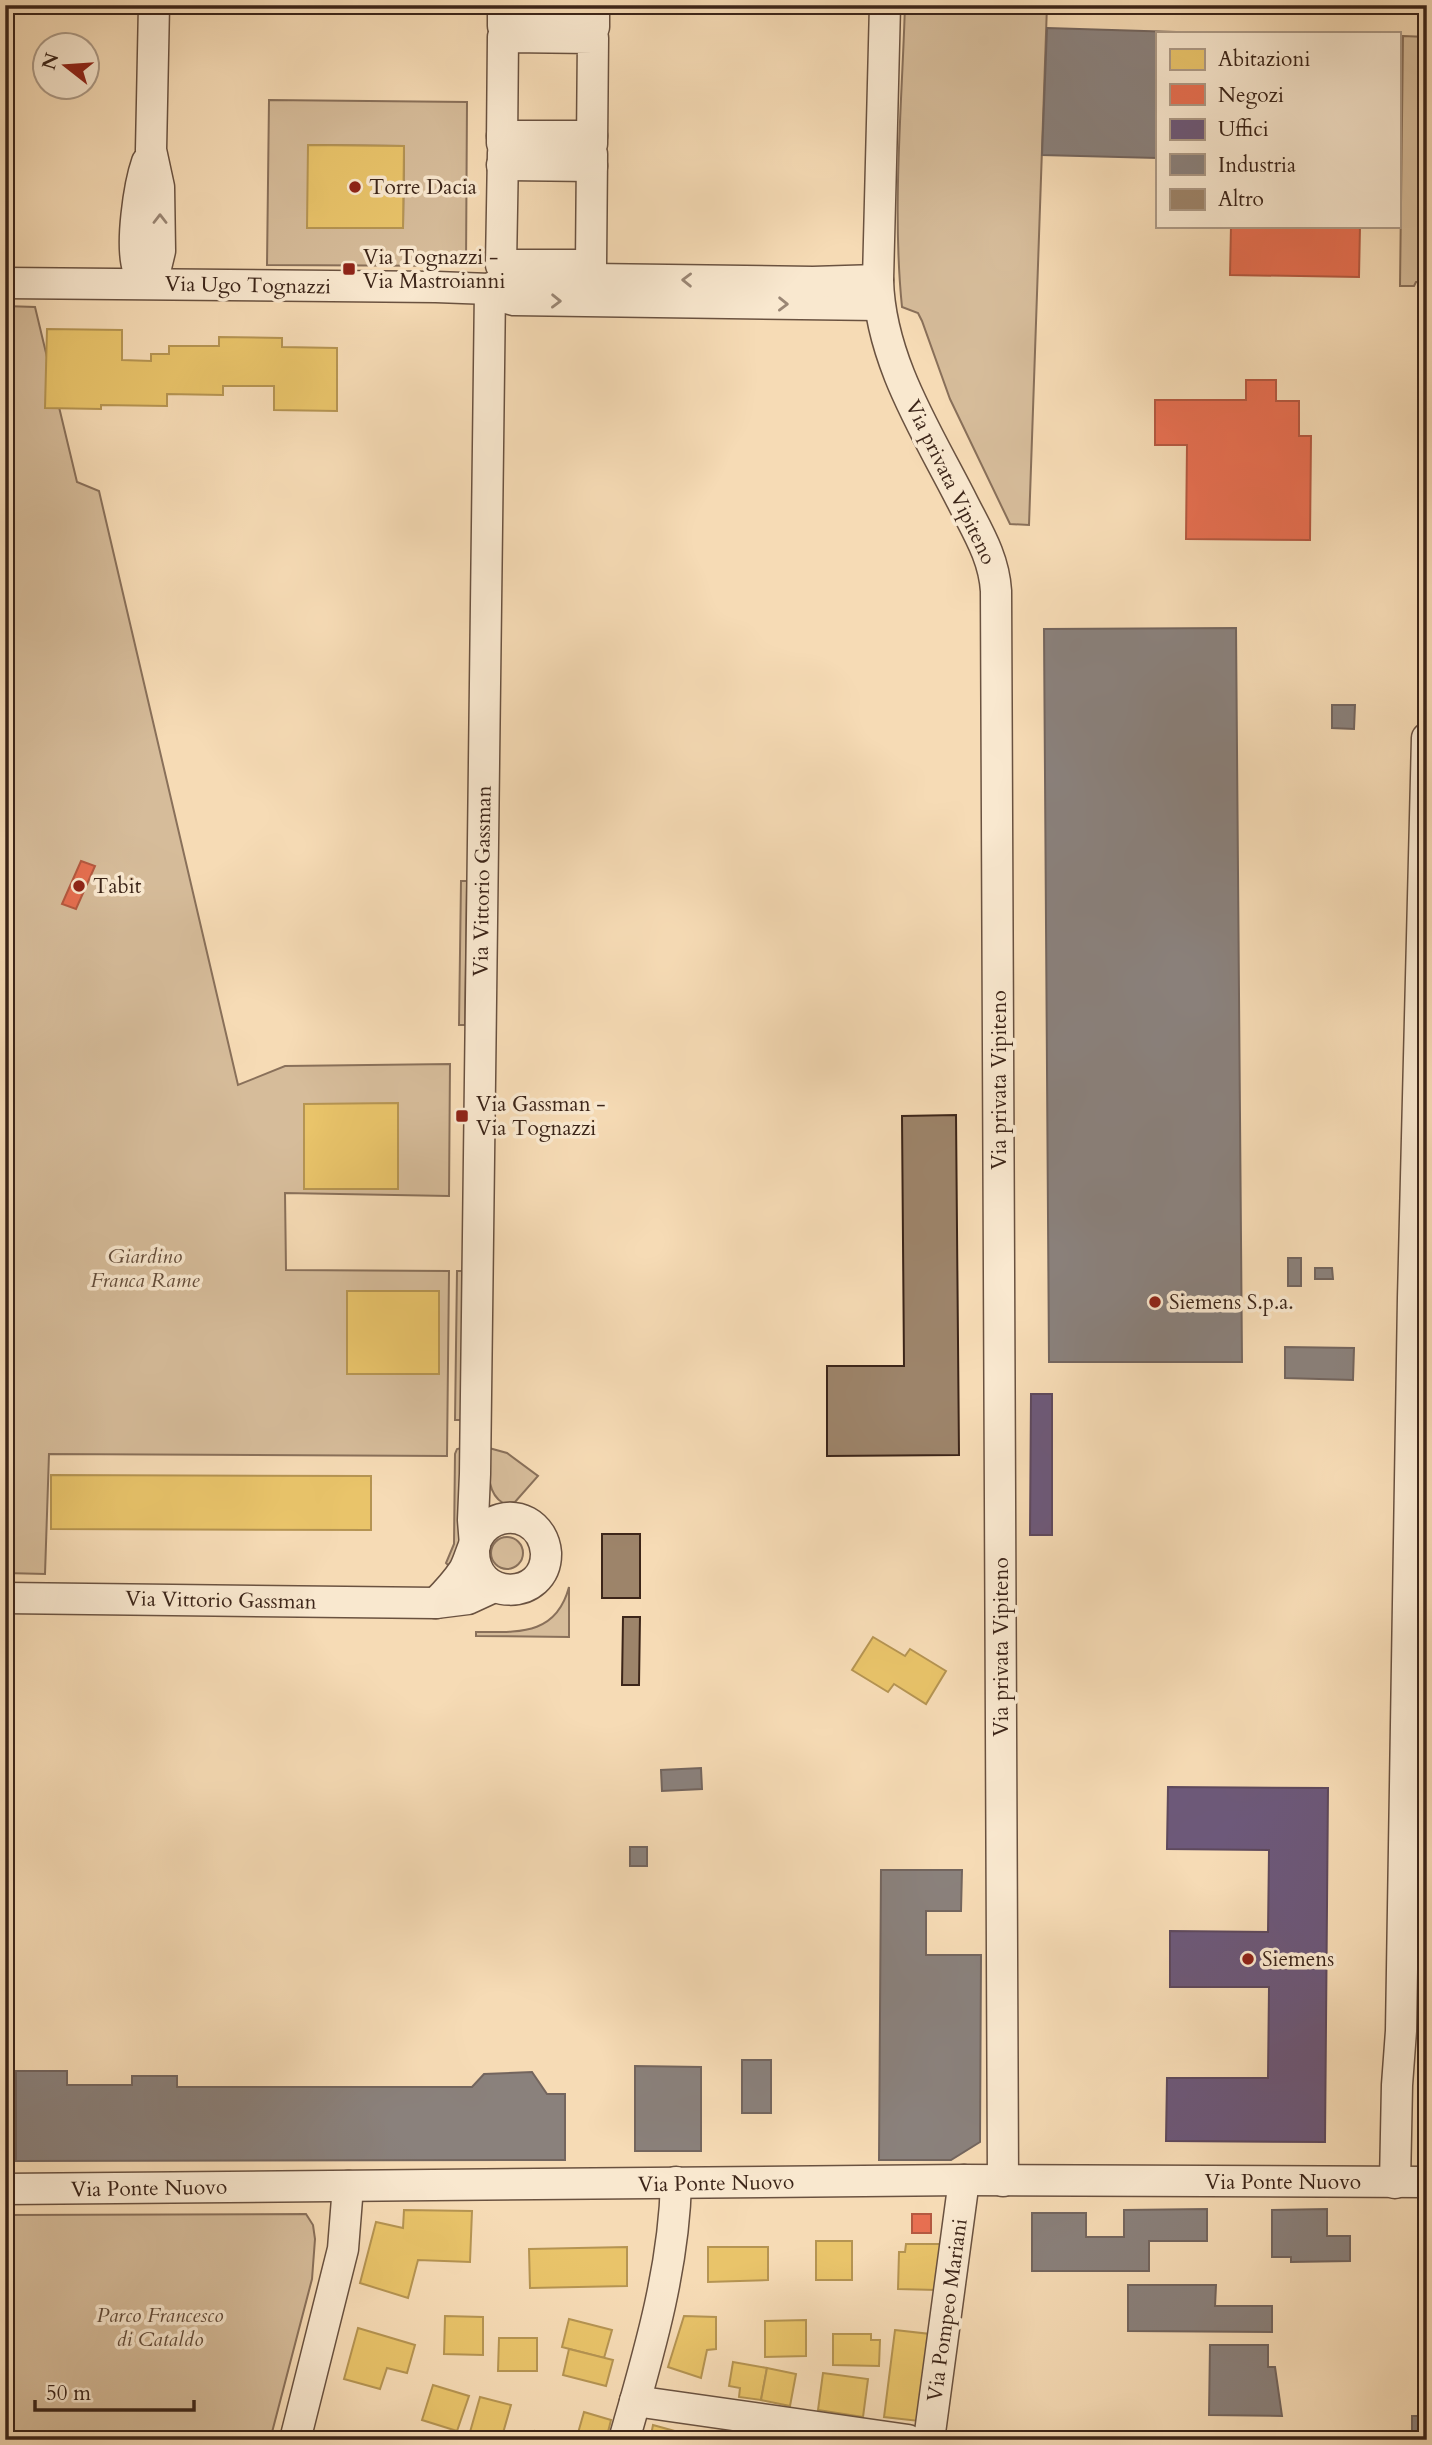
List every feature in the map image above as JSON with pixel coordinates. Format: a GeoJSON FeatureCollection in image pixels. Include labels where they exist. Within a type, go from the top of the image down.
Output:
{"type":"FeatureCollection","features":[{"type":"Feature","properties":{"kind":"street"},"geometry":{"type":"LineString","coordinates":[[146,284],[154,276],[160,251],[159,187],[151,150],[153,5]]}},
{"type":"Feature","properties":{"kind":"street"},"geometry":{"type":"LineString","coordinates":[[503,5],[503,26],[594,27],[594,5]]}},
{"type":"Feature","properties":{"kind":"street","name":"Via privata Vipiteno"},"geometry":{"type":"LineString","coordinates":[[885,5],[878,293],[897,368],[917,415],[990,556],[996,591],[1003,2181]]}},
{"type":"Feature","properties":{"kind":"street"},"geometry":{"type":"LineString","coordinates":[[503,37],[593,38],[591,265],[501,265],[502,149],[503,37]]}},
{"type":"Feature","properties":{"kind":"street"},"geometry":{"type":"LineString","coordinates":[[502,149],[592,150]]}},
{"type":"Feature","properties":{"kind":"street","name":"Via Ugo Tognazzi"},"geometry":{"type":"LineString","coordinates":[[5,283],[490,289],[515,278],[813,282],[878,293]]}},
{"type":"Feature","properties":{"kind":"street","name":"Via Vittorio Gassman"},"geometry":{"type":"LineString","coordinates":[[475,1474],[484,1499],[502,1518],[520,1519],[534,1527],[544,1542],[545,1560],[541,1572],[528,1585],[511,1590],[494,1587],[483,1578],[478,1571],[473,1520],[490,289]]}},
{"type":"Feature","properties":{"kind":"street"},"geometry":{"type":"LineString","coordinates":[[1395,2183],[1401,2031],[1413,1311],[1427,738]]}},
{"type":"Feature","properties":{"kind":"street"},"geometry":{"type":"LineString","coordinates":[[436,1603],[459,1577],[483,1529],[502,1518]]}},
{"type":"Feature","properties":{"kind":"street","name":"Via Vittorio Gassman"},"geometry":{"type":"LineString","coordinates":[[5,1598],[436,1603],[468,1599],[494,1587]]}},
{"type":"Feature","properties":{"kind":"street","name":"Via Ponte Nuovo"},"geometry":{"type":"LineString","coordinates":[[5,2189],[964,2180],[1427,2182]]}},
{"type":"Feature","properties":{"kind":"street","name":"Via Pompeo Mariani"},"geometry":{"type":"LineString","coordinates":[[929,2440],[964,2180]]}},
{"type":"Feature","properties":{"kind":"street"},"geometry":{"type":"LineString","coordinates":[[624,2440],[671,2251],[676,2182]]}},
{"type":"Feature","properties":{"kind":"street"},"geometry":{"type":"LineString","coordinates":[[295,2440],[343,2249],[348,2186]]}},
{"type":"Feature","properties":{"kind":"street"},"geometry":{"type":"LineString","coordinates":[[635,2402],[908,2440]]}},
{"type":"Feature","properties":{"kind":"green space"},"geometry":{"type":"Polygon","coordinates":[[[905,5],[1047,5],[1029,525],[1010,524],[950,399],[922,321],[918,313],[902,307],[898,195],[905,5]]]}},
{"type":"Feature","properties":{"kind":"green space"},"geometry":{"type":"Polygon","coordinates":[[[1403,36],[1427,37],[1427,282],[1416,282],[1414,286],[1400,286],[1403,36]]]}},
{"type":"Feature","properties":{"kind":"green space"},"geometry":{"type":"Polygon","coordinates":[[[269,100],[467,102],[466,266],[267,265],[269,100]],[[308,145],[308,228],[403,228],[404,146],[308,145]]]}},
{"type":"Feature","properties":{"kind":"green space","name":"Giardino Franca Rame"},"geometry":{"type":"Polygon","coordinates":[[[5,306],[35,307],[77,482],[99,491],[238,1085],[285,1066],[450,1064],[449,1196],[285,1193],[286,1270],[449,1271],[447,1456],[49,1454],[45,1574],[5,1573],[5,306]]]}},
{"type":"Feature","properties":{"kind":"green space"},"geometry":{"type":"Polygon","coordinates":[[[461,881],[467,881],[465,1025],[459,1025],[461,881]]]}},
{"type":"Feature","properties":{"kind":"green space"},"geometry":{"type":"Polygon","coordinates":[[[457,1271],[463,1271],[461,1420],[455,1420],[457,1271]]]}},
{"type":"Feature","properties":{"kind":"green space"},"geometry":{"type":"Polygon","coordinates":[[[462,1448],[461,1540],[450,1567],[446,1563],[454,1544],[455,1454],[457,1449],[462,1448]]]}},
{"type":"Feature","properties":{"kind":"green space"},"geometry":{"type":"Polygon","coordinates":[[[489,1448],[507,1453],[538,1476],[515,1502],[503,1503],[493,1492],[489,1478],[489,1448]]]}},
{"type":"Feature","properties":{"kind":"green space"},"geometry":{"type":"Polygon","coordinates":[[[507,1537],[519,1541],[523,1553],[519,1565],[507,1569],[495,1565],[491,1553],[495,1541],[507,1537]]]}},
{"type":"Feature","properties":{"kind":"green space"},"geometry":{"type":"Polygon","coordinates":[[[569,1587],[569,1637],[476,1636],[476,1632],[520,1631],[545,1623],[563,1603],[569,1587]]]}},
{"type":"Feature","properties":{"kind":"green space","name":"Parco Francesco di Cataldo"},"geometry":{"type":"Polygon","coordinates":[[[306,2214],[313,2225],[315,2239],[312,2279],[270,2440],[5,2440],[5,2215],[306,2214]]]}},
{"type":"Feature","properties":{"kind":"building: Abitazioni","name":"Torre Dacia"},"geometry":{"type":"Polygon","coordinates":[[[308,145],[404,146],[403,228],[307,228],[308,145]]]}},
{"type":"Feature","properties":{"kind":"building: Abitazioni"},"geometry":{"type":"Polygon","coordinates":[[[47,329],[122,330],[122,360],[151,361],[151,354],[169,354],[169,346],[219,346],[219,337],[282,338],[282,347],[337,348],[337,411],[274,410],[274,386],[223,386],[223,395],[167,394],[167,406],[45,408],[47,329]]]}},
{"type":"Feature","properties":{"kind":"building: Abitazioni"},"geometry":{"type":"Polygon","coordinates":[[[398,1103],[398,1189],[304,1189],[304,1104],[398,1103]]]}},
{"type":"Feature","properties":{"kind":"building: Abitazioni"},"geometry":{"type":"Polygon","coordinates":[[[347,1291],[439,1291],[439,1374],[347,1374],[347,1291]]]}},
{"type":"Feature","properties":{"kind":"building: Abitazioni"},"geometry":{"type":"Polygon","coordinates":[[[51,1475],[371,1476],[371,1530],[51,1529],[51,1475]]]}},
{"type":"Feature","properties":{"kind":"building: Abitazioni"},"geometry":{"type":"Polygon","coordinates":[[[873,1637],[905,1656],[910,1649],[946,1671],[926,1704],[894,1684],[888,1692],[852,1670],[873,1637]]]}},
{"type":"Feature","properties":{"kind":"building: Abitazioni"},"geometry":{"type":"Polygon","coordinates":[[[404,2210],[472,2211],[470,2262],[418,2260],[408,2298],[360,2283],[376,2222],[403,2228],[404,2210]]]}},
{"type":"Feature","properties":{"kind":"building: Abitazioni"},"geometry":{"type":"Polygon","coordinates":[[[816,2241],[852,2241],[852,2280],[816,2280],[816,2241]]]}},
{"type":"Feature","properties":{"kind":"building: Abitazioni"},"geometry":{"type":"Polygon","coordinates":[[[906,2244],[942,2244],[937,2290],[898,2289],[899,2252],[905,2252],[906,2244]]]}},
{"type":"Feature","properties":{"kind":"building: Abitazioni"},"geometry":{"type":"Polygon","coordinates":[[[627,2247],[627,2286],[530,2288],[529,2249],[627,2247]]]}},
{"type":"Feature","properties":{"kind":"building: Abitazioni"},"geometry":{"type":"Polygon","coordinates":[[[708,2247],[768,2247],[768,2280],[708,2282],[708,2247]]]}},
{"type":"Feature","properties":{"kind":"building: Abitazioni"},"geometry":{"type":"Polygon","coordinates":[[[445,2316],[483,2317],[483,2355],[444,2354],[445,2316]]]}},
{"type":"Feature","properties":{"kind":"building: Abitazioni"},"geometry":{"type":"Polygon","coordinates":[[[684,2316],[716,2317],[716,2349],[707,2350],[701,2378],[668,2367],[684,2316]]]}},
{"type":"Feature","properties":{"kind":"building: Abitazioni"},"geometry":{"type":"Polygon","coordinates":[[[569,2319],[612,2330],[604,2358],[562,2347],[569,2319]]]}},
{"type":"Feature","properties":{"kind":"building: Abitazioni"},"geometry":{"type":"Polygon","coordinates":[[[806,2320],[806,2356],[765,2357],[765,2321],[806,2320]]]}},
{"type":"Feature","properties":{"kind":"building: Abitazioni"},"geometry":{"type":"Polygon","coordinates":[[[358,2328],[415,2345],[407,2373],[387,2368],[380,2389],[344,2379],[358,2328]]]}},
{"type":"Feature","properties":{"kind":"building: Abitazioni"},"geometry":{"type":"Polygon","coordinates":[[[895,2330],[930,2334],[919,2421],[884,2417],[895,2330]]]}},
{"type":"Feature","properties":{"kind":"building: Abitazioni"},"geometry":{"type":"Polygon","coordinates":[[[833,2334],[871,2334],[871,2340],[880,2340],[879,2366],[833,2365],[833,2334]]]}},
{"type":"Feature","properties":{"kind":"building: Abitazioni"},"geometry":{"type":"Polygon","coordinates":[[[499,2338],[537,2338],[537,2371],[498,2371],[499,2338]]]}},
{"type":"Feature","properties":{"kind":"building: Abitazioni"},"geometry":{"type":"Polygon","coordinates":[[[569,2349],[613,2360],[606,2386],[563,2375],[569,2349]]]}},
{"type":"Feature","properties":{"kind":"building: Abitazioni"},"geometry":{"type":"Polygon","coordinates":[[[733,2362],[767,2368],[761,2400],[739,2397],[740,2388],[729,2386],[733,2362]]]}},
{"type":"Feature","properties":{"kind":"building: Abitazioni"},"geometry":{"type":"Polygon","coordinates":[[[767,2368],[796,2374],[790,2406],[761,2400],[767,2368]]]}},
{"type":"Feature","properties":{"kind":"building: Abitazioni"},"geometry":{"type":"Polygon","coordinates":[[[823,2373],[868,2379],[863,2417],[818,2410],[823,2373]]]}},
{"type":"Feature","properties":{"kind":"building: Abitazioni"},"geometry":{"type":"Polygon","coordinates":[[[433,2385],[469,2396],[457,2431],[422,2420],[433,2385]]]}},
{"type":"Feature","properties":{"kind":"building: Abitazioni"},"geometry":{"type":"Polygon","coordinates":[[[480,2397],[511,2405],[501,2440],[470,2432],[480,2397]]]}},
{"type":"Feature","properties":{"kind":"building: Abitazioni"},"geometry":{"type":"Polygon","coordinates":[[[584,2412],[611,2420],[606,2440],[576,2440],[584,2412]]]}},
{"type":"Feature","properties":{"kind":"building: Abitazioni"},"geometry":{"type":"Polygon","coordinates":[[[653,2425],[682,2433],[681,2440],[650,2440],[653,2425]]]}},
{"type":"Feature","properties":{"kind":"building: Abitazioni"},"geometry":{"type":"Polygon","coordinates":[[[535,2431],[570,2440],[532,2440],[535,2431]]]}},
{"type":"Feature","properties":{"kind":"building: Abitazioni"},"geometry":{"type":"Polygon","coordinates":[[[718,2433],[762,2440],[717,2440],[718,2433]]]}},
{"type":"Feature","properties":{"kind":"building: Negozi"},"geometry":{"type":"Polygon","coordinates":[[[1231,228],[1360,228],[1359,277],[1230,275],[1231,228]]]}},
{"type":"Feature","properties":{"kind":"building: Negozi"},"geometry":{"type":"Polygon","coordinates":[[[1246,380],[1276,380],[1276,401],[1299,401],[1299,436],[1311,436],[1310,540],[1186,539],[1187,445],[1155,445],[1155,400],[1246,400],[1246,380]]]}},
{"type":"Feature","properties":{"kind":"building: Negozi"},"geometry":{"type":"Polygon","coordinates":[[[81,861],[95,866],[76,909],[62,904],[81,861]]]}},
{"type":"Feature","properties":{"kind":"building: Negozi"},"geometry":{"type":"Polygon","coordinates":[[[912,2214],[931,2214],[931,2233],[912,2233],[912,2214]]]}},
{"type":"Feature","properties":{"kind":"building: Uffici"},"geometry":{"type":"Polygon","coordinates":[[[1031,1394],[1052,1394],[1052,1535],[1030,1535],[1031,1394]]]}},
{"type":"Feature","properties":{"kind":"building: Uffici","name":"Siemens"},"geometry":{"type":"Polygon","coordinates":[[[1168,1787],[1328,1788],[1325,2142],[1166,2141],[1167,2078],[1268,2078],[1269,1987],[1170,1987],[1170,1931],[1268,1932],[1269,1850],[1167,1849],[1168,1787]]]}},
{"type":"Feature","properties":{"kind":"building: Industria"},"geometry":{"type":"Polygon","coordinates":[[[1047,28],[1177,32],[1156,32],[1156,158],[1042,155],[1047,28]]]}},
{"type":"Feature","properties":{"kind":"building: Industria"},"geometry":{"type":"Polygon","coordinates":[[[1236,628],[1242,1362],[1049,1362],[1044,629],[1236,628]]]}},
{"type":"Feature","properties":{"kind":"building: Industria"},"geometry":{"type":"Polygon","coordinates":[[[1332,705],[1355,705],[1354,729],[1332,728],[1332,705]]]}},
{"type":"Feature","properties":{"kind":"building: Industria"},"geometry":{"type":"Polygon","coordinates":[[[1288,1258],[1301,1258],[1301,1286],[1288,1286],[1288,1258]]]}},
{"type":"Feature","properties":{"kind":"building: Industria"},"geometry":{"type":"Polygon","coordinates":[[[1315,1268],[1332,1268],[1333,1279],[1315,1279],[1315,1268]]]}},
{"type":"Feature","properties":{"kind":"building: Industria"},"geometry":{"type":"Polygon","coordinates":[[[1285,1347],[1354,1348],[1353,1380],[1285,1378],[1285,1347]]]}},
{"type":"Feature","properties":{"kind":"building: Industria"},"geometry":{"type":"Polygon","coordinates":[[[701,1768],[702,1789],[662,1791],[661,1770],[701,1768]]]}},
{"type":"Feature","properties":{"kind":"building: Industria"},"geometry":{"type":"Polygon","coordinates":[[[630,1847],[647,1847],[647,1866],[630,1866],[630,1847]]]}},
{"type":"Feature","properties":{"kind":"building: Industria"},"geometry":{"type":"Polygon","coordinates":[[[881,1870],[962,1870],[961,1911],[926,1911],[926,1955],[981,1955],[980,2142],[951,2160],[879,2160],[881,1870]]]}},
{"type":"Feature","properties":{"kind":"building: Industria"},"geometry":{"type":"Polygon","coordinates":[[[742,2060],[771,2060],[771,2113],[742,2113],[742,2060]]]}},
{"type":"Feature","properties":{"kind":"building: Industria"},"geometry":{"type":"Polygon","coordinates":[[[635,2066],[701,2067],[701,2151],[635,2151],[635,2066]]]}},
{"type":"Feature","properties":{"kind":"building: Industria"},"geometry":{"type":"Polygon","coordinates":[[[16,2071],[67,2071],[67,2085],[132,2085],[132,2076],[177,2076],[177,2087],[472,2087],[484,2074],[532,2072],[547,2094],[565,2094],[565,2160],[16,2161],[16,2071]]]}},
{"type":"Feature","properties":{"kind":"building: Industria"},"geometry":{"type":"Polygon","coordinates":[[[1207,2209],[1207,2241],[1149,2241],[1149,2271],[1032,2271],[1032,2213],[1086,2213],[1086,2237],[1124,2237],[1124,2210],[1207,2209]]]}},
{"type":"Feature","properties":{"kind":"building: Industria"},"geometry":{"type":"Polygon","coordinates":[[[1327,2209],[1327,2236],[1350,2236],[1350,2261],[1291,2262],[1291,2257],[1272,2257],[1272,2210],[1327,2209]]]}},
{"type":"Feature","properties":{"kind":"building: Industria"},"geometry":{"type":"Polygon","coordinates":[[[1128,2285],[1216,2285],[1215,2306],[1272,2306],[1272,2332],[1128,2331],[1128,2285]]]}},
{"type":"Feature","properties":{"kind":"building: Industria"},"geometry":{"type":"Polygon","coordinates":[[[1210,2345],[1268,2345],[1268,2367],[1275,2367],[1282,2416],[1209,2415],[1210,2345]]]}},
{"type":"Feature","properties":{"kind":"building: Industria"},"geometry":{"type":"Polygon","coordinates":[[[1412,2416],[1427,2416],[1427,2440],[1412,2440],[1412,2416]]]}},
{"type":"Feature","properties":{"kind":"building: Industria"},"geometry":{"type":"Polygon","coordinates":[[[1214,2434],[1286,2435],[1286,2440],[1214,2440],[1214,2434]]]}},
{"type":"Feature","properties":{"kind":"building: Altro"},"geometry":{"type":"Polygon","coordinates":[[[956,1115],[959,1455],[827,1456],[827,1366],[904,1366],[902,1116],[956,1115]]]}},
{"type":"Feature","properties":{"kind":"building: Altro"},"geometry":{"type":"Polygon","coordinates":[[[602,1534],[640,1534],[640,1598],[602,1598],[602,1534]]]}},
{"type":"Feature","properties":{"kind":"building: Altro"},"geometry":{"type":"Polygon","coordinates":[[[623,1617],[640,1617],[639,1685],[622,1685],[623,1617]]]}},
{"type":"Feature","properties":{"kind":"place","name":"Torre Dacia"},"geometry":{"type":"Point","coordinates":[355,187]}},
{"type":"Feature","properties":{"kind":"place","name":"Via Tognazzi - Via Mastroianni"},"geometry":{"type":"Point","coordinates":[349,269]}},
{"type":"Feature","properties":{"kind":"place","name":"Tabit"},"geometry":{"type":"Point","coordinates":[79,886]}},
{"type":"Feature","properties":{"kind":"place","name":"Via Gassman - Via Tognazzi"},"geometry":{"type":"Point","coordinates":[462,1116]}},
{"type":"Feature","properties":{"kind":"place","name":"Siemens S.p.a."},"geometry":{"type":"Point","coordinates":[1155,1302]}},
{"type":"Feature","properties":{"kind":"place","name":"Siemens"},"geometry":{"type":"Point","coordinates":[1248,1959]}}]}
